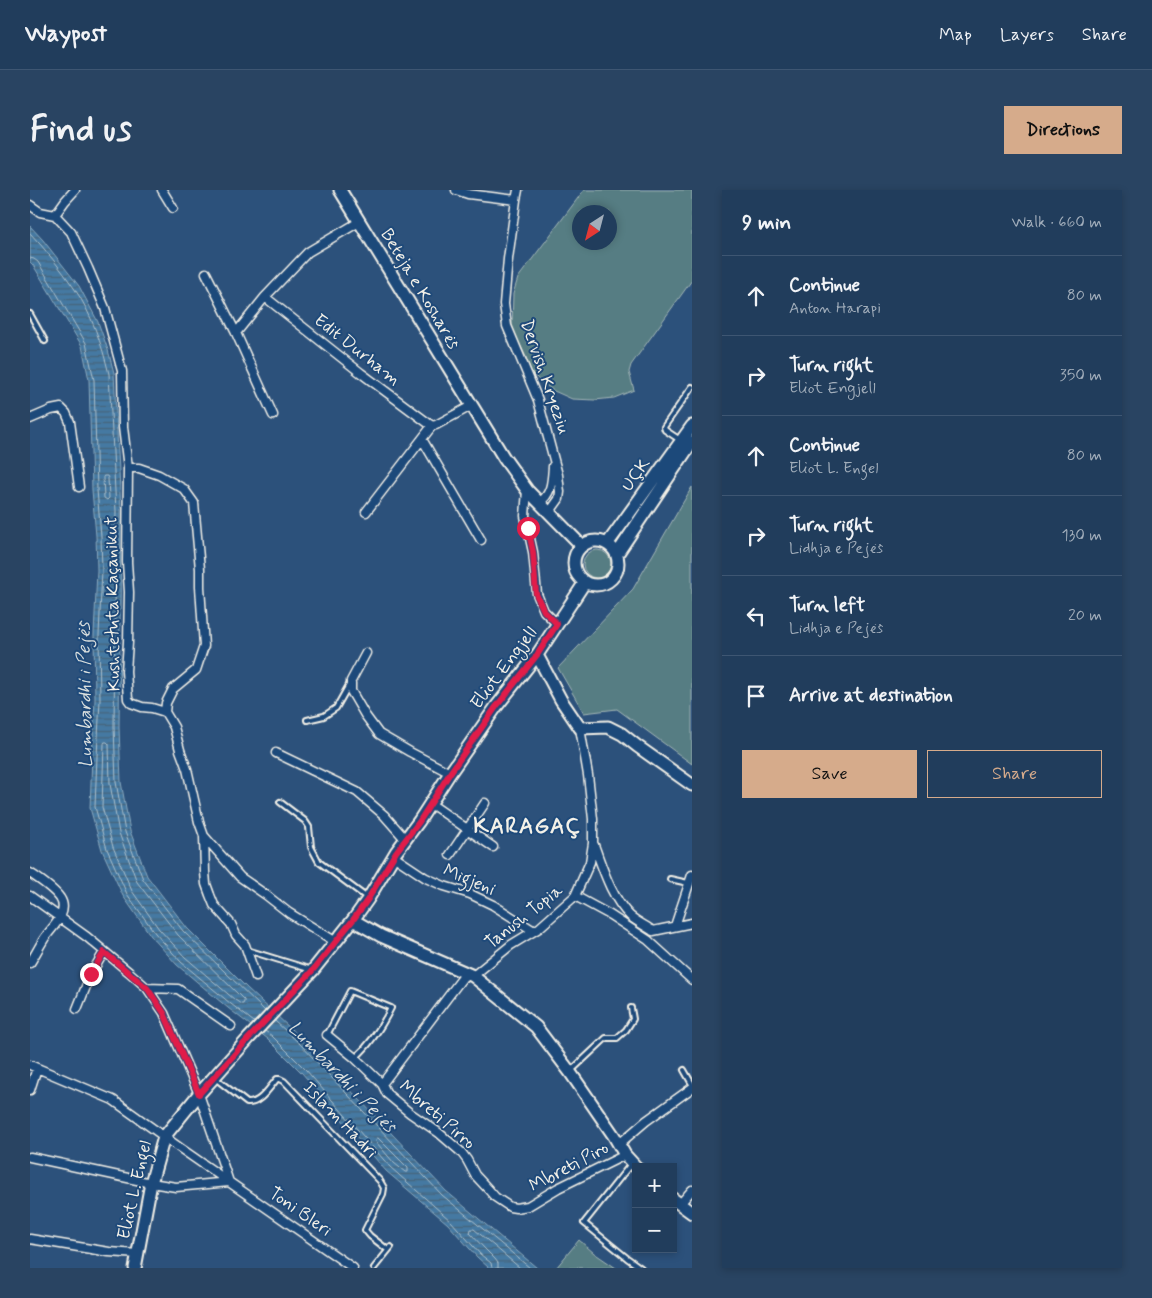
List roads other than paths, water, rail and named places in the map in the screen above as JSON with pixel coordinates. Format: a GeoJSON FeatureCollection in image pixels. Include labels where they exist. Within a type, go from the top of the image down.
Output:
{"type":"FeatureCollection","features":[{"type":"Feature","properties":{"kind":"main road","name":"Beteja e Kosharës"},"geometry":{"type":"LineString","coordinates":[[340,190],[471,406],[527,490]]}},
{"type":"Feature","properties":{"kind":"main road","name":"UÇK"},"geometry":{"type":"LineString","coordinates":[[617,554],[687,442],[692,426]]}},
{"type":"Feature","properties":{"kind":"main road","name":"UÇK"},"geometry":{"type":"LineString","coordinates":[[608,544],[687,442]]}},
{"type":"Feature","properties":{"kind":"main road"},"geometry":{"type":"LineString","coordinates":[[527,490],[582,546]]}},
{"type":"Feature","properties":{"kind":"main road"},"geometry":{"type":"LineString","coordinates":[[596,540],[608,544],[617,554],[619,566],[617,573],[607,583],[592,585],[585,582],[576,572],[574,565],[577,551],[588,542],[596,540]]}},
{"type":"Feature","properties":{"kind":"main road","name":"Eliot Engjell"},"geometry":{"type":"LineString","coordinates":[[275,1010],[313,970],[353,920],[368,899],[393,856],[406,840],[496,707],[537,655],[585,582]]}},
{"type":"Feature","properties":{"kind":"main road"},"geometry":{"type":"LineString","coordinates":[[537,655],[561,700],[580,728],[608,727],[622,734],[692,785]]}},
{"type":"Feature","properties":{"kind":"main road"},"geometry":{"type":"LineString","coordinates":[[353,920],[381,936],[470,974],[536,1027],[570,1072],[631,1162]]}},
{"type":"Feature","properties":{"kind":"main road","name":"Eliot L. Engel"},"geometry":{"type":"LineString","coordinates":[[135,1268],[151,1183],[164,1137],[199,1094],[275,1010]]}},
{"type":"Feature","properties":{"kind":"main road"},"geometry":{"type":"LineString","coordinates":[[677,1203],[692,1214]]}},
{"type":"Feature","properties":{"kind":"street"},"geometry":{"type":"LineString","coordinates":[[30,205],[40,212],[55,215],[75,190]]}},
{"type":"Feature","properties":{"kind":"street"},"geometry":{"type":"LineString","coordinates":[[162,190],[173,208]]}},
{"type":"Feature","properties":{"kind":"street"},"geometry":{"type":"LineString","coordinates":[[456,190],[468,194],[516,200]]}},
{"type":"Feature","properties":{"kind":"street","name":"Dervish Kryeziu"},"geometry":{"type":"LineString","coordinates":[[518,190],[508,259],[504,304],[506,326],[538,400],[554,457],[560,492],[556,504],[549,513]]}},
{"type":"Feature","properties":{"kind":"street","name":"Kushtetuta Kaçanikut"},"geometry":{"type":"LineString","coordinates":[[55,215],[71,232],[94,282],[110,326],[122,371],[123,427],[128,468],[127,562],[129,600],[126,671],[128,699],[131,703],[142,707],[165,712]]}},
{"type":"Feature","properties":{"kind":"street"},"geometry":{"type":"LineString","coordinates":[[236,333],[265,297],[308,252],[359,222]]}},
{"type":"Feature","properties":{"kind":"street"},"geometry":{"type":"LineString","coordinates":[[206,273],[236,333],[273,415]]}},
{"type":"Feature","properties":{"kind":"street","name":"Edit Durham"},"geometry":{"type":"LineString","coordinates":[[265,297],[432,426]]}},
{"type":"Feature","properties":{"kind":"street"},"geometry":{"type":"LineString","coordinates":[[366,512],[432,426],[471,406]]}},
{"type":"Feature","properties":{"kind":"street"},"geometry":{"type":"LineString","coordinates":[[30,419],[61,408],[66,414],[70,422],[79,487]]}},
{"type":"Feature","properties":{"kind":"street"},"geometry":{"type":"LineString","coordinates":[[422,439],[481,540]]}},
{"type":"Feature","properties":{"kind":"street","name":"Dervish Kryeziu"},"geometry":{"type":"LineString","coordinates":[[539,503],[550,492],[554,457]]}},
{"type":"Feature","properties":{"kind":"street"},"geometry":{"type":"LineString","coordinates":[[128,468],[139,468],[159,475],[184,489],[194,503],[204,646],[196,670],[172,689],[166,703],[165,712],[174,727],[204,836],[206,884],[214,905],[231,924],[236,935],[245,945],[256,977]]}},
{"type":"Feature","properties":{"kind":"street"},"geometry":{"type":"LineString","coordinates":[[527,490],[526,516],[533,552],[536,594],[544,611],[557,624]]}},
{"type":"Feature","properties":{"kind":"street"},"geometry":{"type":"LineString","coordinates":[[366,653],[351,681],[351,691],[365,715],[379,734],[450,773]]}},
{"type":"Feature","properties":{"kind":"street","name":"Tanush Topia"},"geometry":{"type":"LineString","coordinates":[[382,1084],[470,974],[534,931],[576,896],[590,862],[593,843],[593,819],[580,728]]}},
{"type":"Feature","properties":{"kind":"street"},"geometry":{"type":"LineString","coordinates":[[276,753],[357,792],[384,815],[406,840]]}},
{"type":"Feature","properties":{"kind":"street"},"geometry":{"type":"LineString","coordinates":[[450,855],[485,803]]}},
{"type":"Feature","properties":{"kind":"street"},"geometry":{"type":"LineString","coordinates":[[430,804],[493,847]]}},
{"type":"Feature","properties":{"kind":"street"},"geometry":{"type":"LineString","coordinates":[[204,836],[240,877],[266,894],[289,913],[336,942]]}},
{"type":"Feature","properties":{"kind":"street"},"geometry":{"type":"LineString","coordinates":[[593,843],[615,896],[631,916],[654,931]]}},
{"type":"Feature","properties":{"kind":"street","name":"Migjeni"},"geometry":{"type":"LineString","coordinates":[[393,856],[426,878],[470,894],[493,905],[534,931]]}},
{"type":"Feature","properties":{"kind":"street"},"geometry":{"type":"LineString","coordinates":[[30,872],[61,899],[63,907],[61,918],[44,938],[30,963]]}},
{"type":"Feature","properties":{"kind":"street"},"geometry":{"type":"LineString","coordinates":[[675,926],[690,879]]}},
{"type":"Feature","properties":{"kind":"street"},"geometry":{"type":"LineString","coordinates":[[30,896],[61,918],[104,952],[128,975],[147,988],[164,1013],[199,1094],[229,1182],[176,1186],[151,1183],[30,1157]]}},
{"type":"Feature","properties":{"kind":"street"},"geometry":{"type":"LineString","coordinates":[[576,896],[610,915],[648,940],[692,980]]}},
{"type":"Feature","properties":{"kind":"street"},"geometry":{"type":"LineString","coordinates":[[631,929],[636,920]]}},
{"type":"Feature","properties":{"kind":"street"},"geometry":{"type":"LineString","coordinates":[[648,940],[654,931],[692,923]]}},
{"type":"Feature","properties":{"kind":"street"},"geometry":{"type":"LineString","coordinates":[[77,1009],[91,974],[104,952]]}},
{"type":"Feature","properties":{"kind":"street"},"geometry":{"type":"LineString","coordinates":[[147,988],[178,989],[231,1026]]}},
{"type":"Feature","properties":{"kind":"street","name":"Mbreti Pirro"},"geometry":{"type":"LineString","coordinates":[[327,1036],[355,1058],[382,1084],[387,1094],[461,1152],[475,1175],[495,1197],[510,1207],[528,1206]]}},
{"type":"Feature","properties":{"kind":"street"},"geometry":{"type":"LineString","coordinates":[[30,1090],[33,1066]]}},
{"type":"Feature","properties":{"kind":"street","name":"Toni Bleri"},"geometry":{"type":"LineString","coordinates":[[33,1066],[113,1100],[353,1268]]}},
{"type":"Feature","properties":{"kind":"street"},"geometry":{"type":"LineString","coordinates":[[618,1145],[692,1088]]}},
{"type":"Feature","properties":{"kind":"street","name":"Mbreti Piro"},"geometry":{"type":"LineString","coordinates":[[528,1206],[558,1188],[631,1162]]}},
{"type":"Feature","properties":{"kind":"street"},"geometry":{"type":"LineString","coordinates":[[677,1201],[692,1190]]}},
{"type":"Feature","properties":{"kind":"street"},"geometry":{"type":"LineString","coordinates":[[30,1239],[108,1252],[138,1254]]}},
{"type":"Feature","properties":{"kind":"lane"},"geometry":{"type":"LineString","coordinates":[[30,314],[45,341]]}},
{"type":"Feature","properties":{"kind":"lane"},"geometry":{"type":"LineString","coordinates":[[687,442],[665,430],[664,427],[692,387]]}},
{"type":"Feature","properties":{"kind":"lane"},"geometry":{"type":"LineString","coordinates":[[307,720],[324,716],[336,708],[351,681]]}},
{"type":"Feature","properties":{"kind":"lane"},"geometry":{"type":"LineString","coordinates":[[280,802],[305,821],[309,827],[311,847],[319,862],[368,899]]}},
{"type":"Feature","properties":{"kind":"lane"},"geometry":{"type":"LineString","coordinates":[[670,879],[690,879]]}},
{"type":"Feature","properties":{"kind":"lane"},"geometry":{"type":"LineString","coordinates":[[247,950],[313,970]]}},
{"type":"Feature","properties":{"kind":"lane"},"geometry":{"type":"LineString","coordinates":[[327,1036],[350,991],[391,1008],[366,1048],[355,1058]]}},
{"type":"Feature","properties":{"kind":"lane"},"geometry":{"type":"LineString","coordinates":[[570,1072],[606,1038],[617,1038],[626,1030],[634,1018],[631,1008]]}},
{"type":"Feature","properties":{"kind":"lane"},"geometry":{"type":"LineString","coordinates":[[684,1070],[692,1084]]}},
{"type":"Feature","properties":{"kind":"lane","name":"Islam Hadri"},"geometry":{"type":"LineString","coordinates":[[213,1078],[251,1104],[259,1100],[276,1079],[284,1081],[380,1181],[384,1188],[383,1194],[365,1230],[370,1236],[390,1248],[374,1268]]}},
{"type":"Feature","properties":{"kind":"lane"},"geometry":{"type":"LineString","coordinates":[[631,1162],[584,1223],[641,1268]]}},
{"type":"Feature","properties":{"kind":"water"},"geometry":{"type":"Polygon","coordinates":[[[30,226],[79,286],[98,322],[114,373],[121,511],[119,727],[121,782],[130,831],[147,876],[187,928],[304,1041],[446,1191],[537,1268],[489,1268],[448,1224],[386,1171],[302,1073],[268,1039],[177,965],[151,936],[123,896],[102,850],[90,808],[95,700],[94,635],[97,570],[92,490],[89,380],[82,346],[30,262],[30,226]]]}},
{"type":"Feature","properties":{"kind":"district","name":"KARAGAÇ"},"geometry":{"type":"Point","coordinates":[527,827]}},
{"type":"Feature","properties":{"kind":"water label","name":"Lumbardhi i Pejës"},"geometry":{"type":"Point","coordinates":[85,695]}},
{"type":"Feature","properties":{"kind":"water label","name":"Lumbardhi i Pejës"},"geometry":{"type":"Point","coordinates":[342,1077]}}]}
